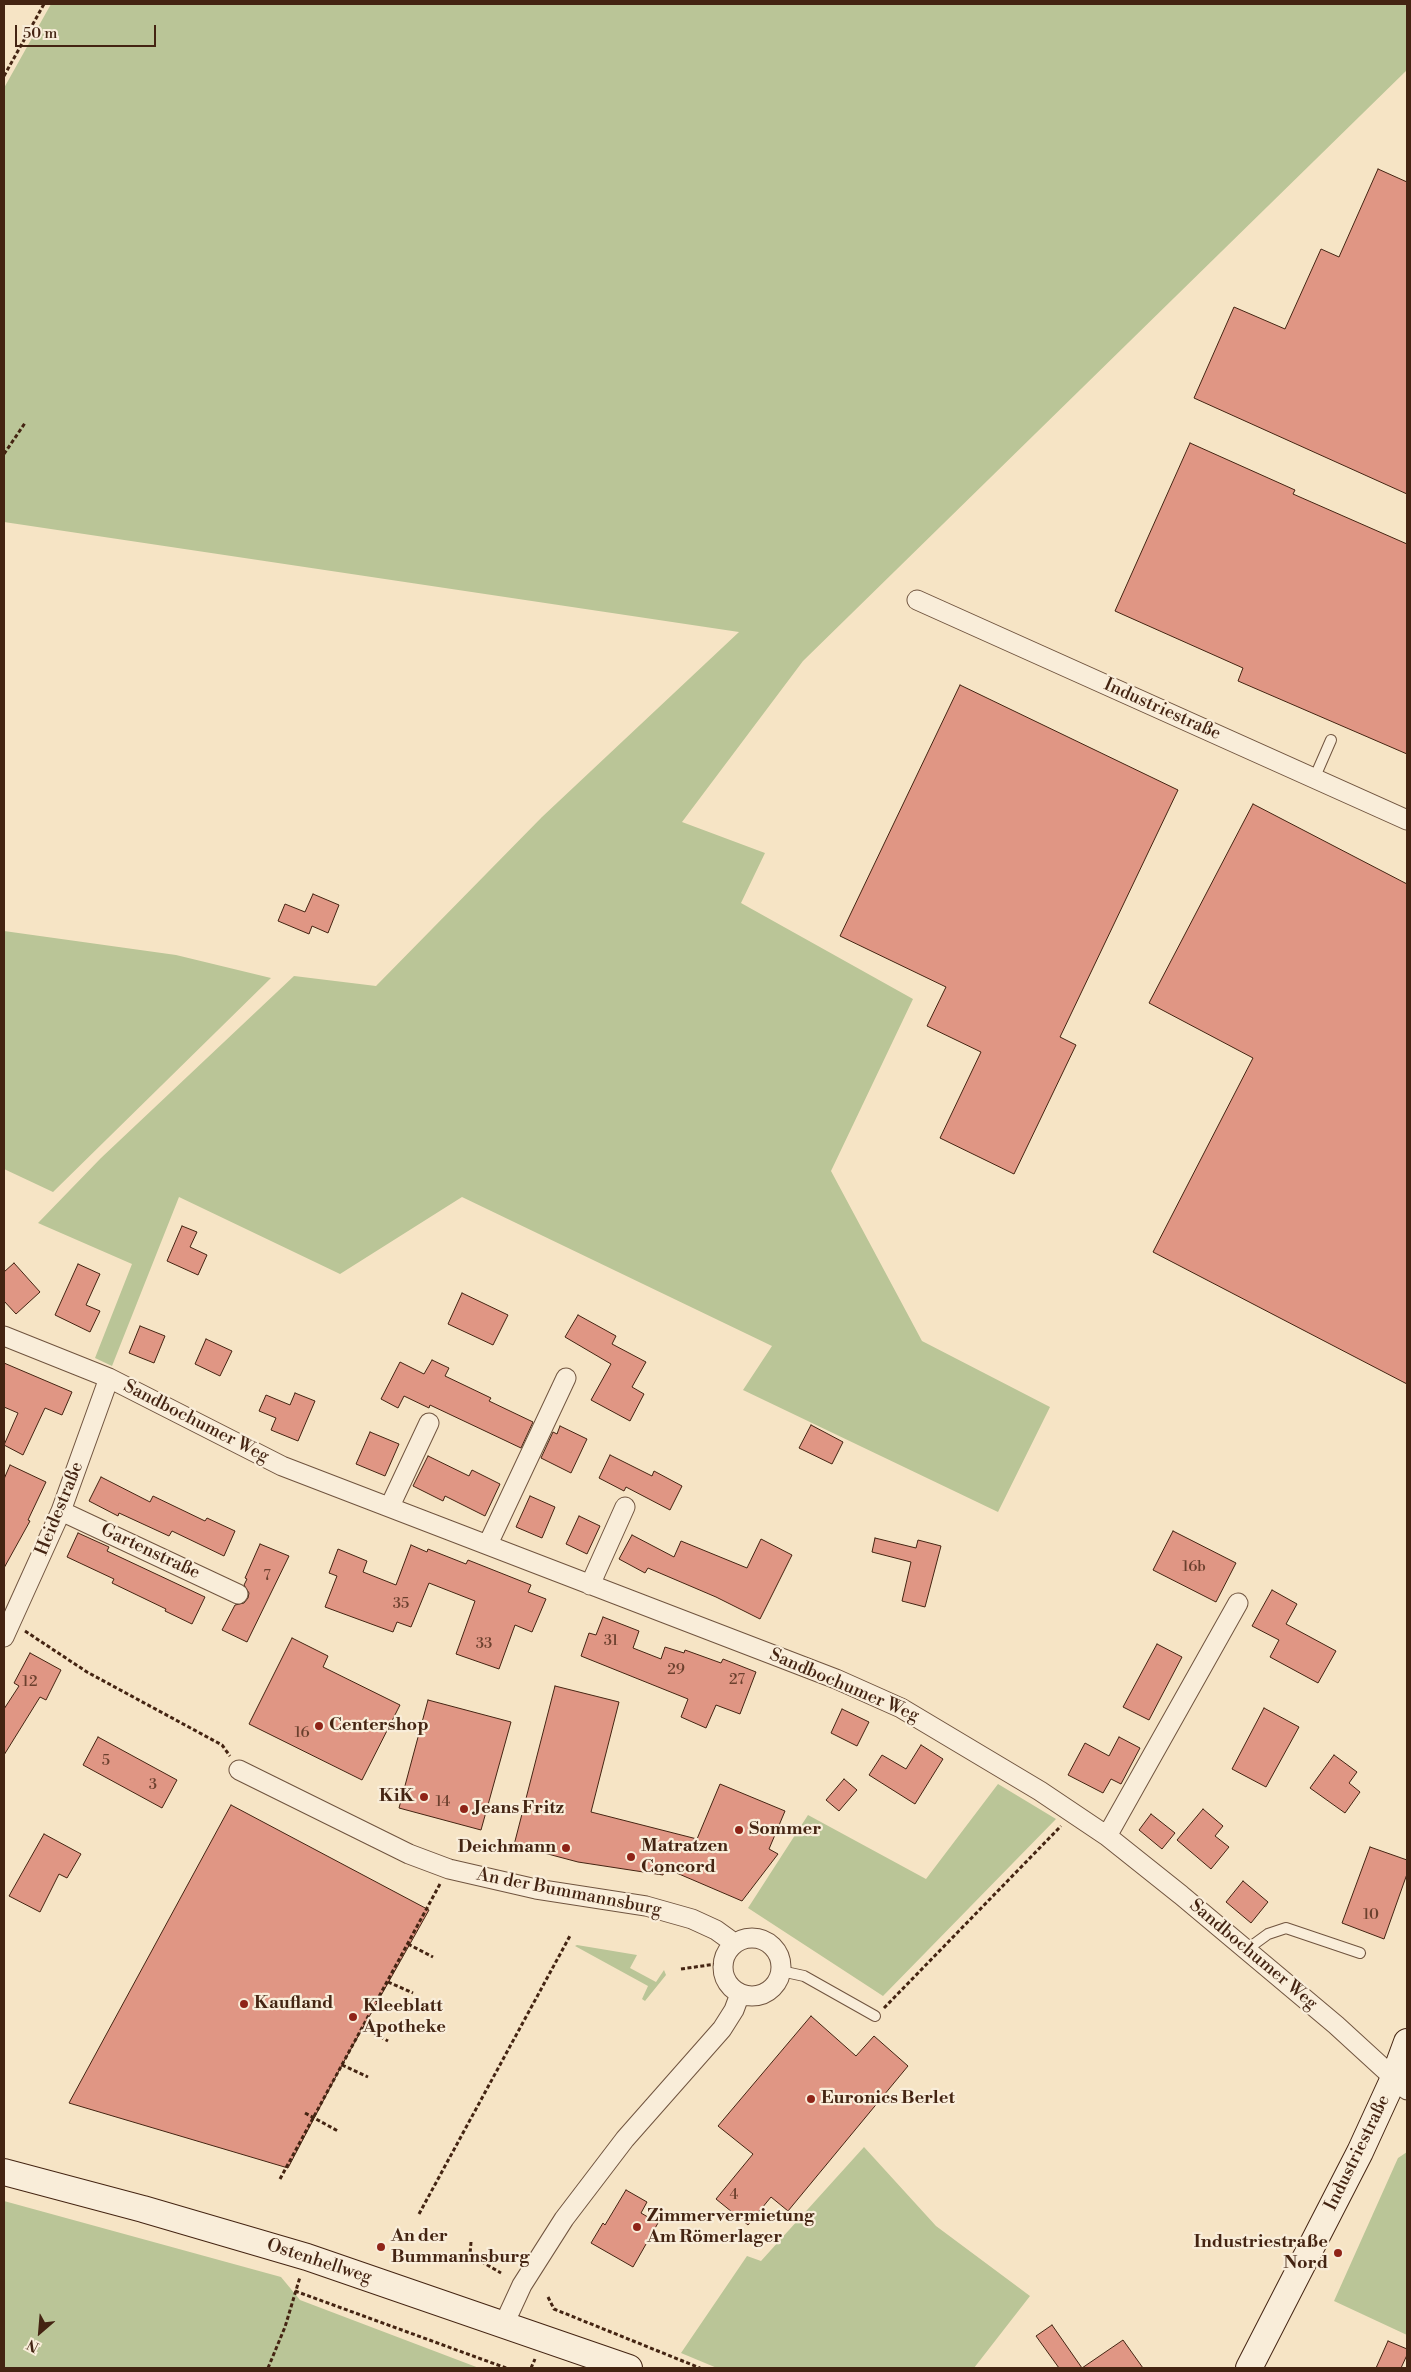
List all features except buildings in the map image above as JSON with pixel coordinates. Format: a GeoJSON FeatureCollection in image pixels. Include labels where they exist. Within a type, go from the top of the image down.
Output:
{"type":"FeatureCollection","features":[{"type":"Feature","properties":{"kind":"main road","name":"Industriestraße"},"geometry":{"type":"LineString","coordinates":[[1249,2368],[1360,2152],[1400,2085],[1407,2042]]}},
{"type":"Feature","properties":{"kind":"main road","name":"Ostenhellweg"},"geometry":{"type":"LineString","coordinates":[[4,2172],[143,2209],[307,2257],[629,2368]]}},
{"type":"Feature","properties":{"kind":"street","name":"Industriestraße"},"geometry":{"type":"LineString","coordinates":[[917,600],[1407,820]]}},
{"type":"Feature","properties":{"kind":"street","name":"Sandbochumer Weg"},"geometry":{"type":"LineString","coordinates":[[4,1336],[109,1378],[282,1466],[836,1679],[901,1708],[1073,1812],[1107,1836],[1336,2025],[1400,2085]]}},
{"type":"Feature","properties":{"kind":"street","name":"Heidestraße"},"geometry":{"type":"LineString","coordinates":[[8,1630],[61,1511],[109,1378]]}},
{"type":"Feature","properties":{"kind":"street"},"geometry":{"type":"LineString","coordinates":[[488,1544],[566,1378]]}},
{"type":"Feature","properties":{"kind":"street"},"geometry":{"type":"LineString","coordinates":[[390,1506],[429,1423]]}},
{"type":"Feature","properties":{"kind":"street"},"geometry":{"type":"LineString","coordinates":[[590,1585],[625,1507]]}},
{"type":"Feature","properties":{"kind":"street","name":"Gartenstraße"},"geometry":{"type":"LineString","coordinates":[[61,1511],[238,1594]]}},
{"type":"Feature","properties":{"kind":"street"},"geometry":{"type":"LineString","coordinates":[[1107,1836],[1238,1603]]}},
{"type":"Feature","properties":{"kind":"street","name":"An der Bummannsburg"},"geometry":{"type":"LineString","coordinates":[[239,1770],[409,1854],[449,1868],[536,1889],[646,1906],[692,1919],[716,1930],[734,1943]]}},
{"type":"Feature","properties":{"kind":"street"},"geometry":{"type":"LineString","coordinates":[[746,1938],[757,1938],[767,1942],[775,1950],[780,1960],[780,1971],[774,1985],[761,1994],[751,1996],[740,1994],[730,1986],[724,1976],[723,1963],[727,1952],[734,1943],[746,1938]]}},
{"type":"Feature","properties":{"kind":"street"},"geometry":{"type":"LineString","coordinates":[[504,2324],[522,2285],[564,2219],[625,2139],[722,2029],[734,2010],[740,1994]]}},
{"type":"Feature","properties":{"kind":"lane"},"geometry":{"type":"LineString","coordinates":[[1314,778],[1331,740]]}},
{"type":"Feature","properties":{"kind":"lane"},"geometry":{"type":"LineString","coordinates":[[1246,1950],[1268,1934],[1286,1928],[1360,1953]]}},
{"type":"Feature","properties":{"kind":"lane"},"geometry":{"type":"LineString","coordinates":[[780,1971],[804,1976],[875,2016]]}},
{"type":"Feature","properties":{"kind":"path"},"geometry":{"type":"LineString","coordinates":[[4,76],[44,4]]}},
{"type":"Feature","properties":{"kind":"path"},"geometry":{"type":"LineString","coordinates":[[4,454],[25,423]]}},
{"type":"Feature","properties":{"kind":"path"},"geometry":{"type":"LineString","coordinates":[[8,1630],[222,1745],[239,1770]]}},
{"type":"Feature","properties":{"kind":"path"},"geometry":{"type":"LineString","coordinates":[[875,2016],[1073,1812]]}},
{"type":"Feature","properties":{"kind":"path"},"geometry":{"type":"LineString","coordinates":[[280,2180],[449,1868]]}},
{"type":"Feature","properties":{"kind":"path"},"geometry":{"type":"LineString","coordinates":[[419,2214],[571,1934]]}},
{"type":"Feature","properties":{"kind":"path"},"geometry":{"type":"LineString","coordinates":[[408,1944],[433,1958]]}},
{"type":"Feature","properties":{"kind":"path"},"geometry":{"type":"LineString","coordinates":[[681,1969],[723,1963]]}},
{"type":"Feature","properties":{"kind":"path"},"geometry":{"type":"LineString","coordinates":[[388,1982],[413,1994]]}},
{"type":"Feature","properties":{"kind":"path"},"geometry":{"type":"LineString","coordinates":[[363,2027],[388,2041]]}},
{"type":"Feature","properties":{"kind":"path"},"geometry":{"type":"LineString","coordinates":[[342,2065],[368,2077]]}},
{"type":"Feature","properties":{"kind":"path"},"geometry":{"type":"LineString","coordinates":[[305,2113],[338,2131]]}},
{"type":"Feature","properties":{"kind":"path"},"geometry":{"type":"LineString","coordinates":[[471,2242],[470,2255],[501,2273]]}},
{"type":"Feature","properties":{"kind":"path"},"geometry":{"type":"LineString","coordinates":[[268,2368],[285,2327],[295,2291],[506,2368]]}},
{"type":"Feature","properties":{"kind":"path"},"geometry":{"type":"LineString","coordinates":[[548,2297],[554,2309],[700,2368]]}},
{"type":"Feature","properties":{"kind":"green space"},"geometry":{"type":"Polygon","coordinates":[[[51,4],[1407,4],[1407,70],[803,661],[682,822],[765,853],[741,903],[913,999],[831,1171],[922,1341],[1050,1407],[998,1512],[743,1390],[772,1346],[462,1197],[340,1274],[179,1197],[112,1366],[95,1358],[132,1264],[38,1223],[101,1158],[294,976],[376,986],[542,817],[739,632],[4,522],[4,88],[51,4]]]}},
{"type":"Feature","properties":{"kind":"green space"},"geometry":{"type":"Polygon","coordinates":[[[4,931],[176,955],[271,978],[53,1192],[4,1169],[4,931]]]}},
{"type":"Feature","properties":{"kind":"green space"},"geometry":{"type":"Polygon","coordinates":[[[998,1784],[1056,1819],[883,1996],[748,1908],[808,1815],[926,1879],[998,1784]]]}},
{"type":"Feature","properties":{"kind":"green space"},"geometry":{"type":"Polygon","coordinates":[[[575,1946],[637,1955],[630,1968],[656,1982],[664,1970],[666,1975],[645,2001],[642,1999],[648,1986],[575,1946]]]}},
{"type":"Feature","properties":{"kind":"green space"},"geometry":{"type":"Polygon","coordinates":[[[864,2147],[936,2226],[1030,2296],[974,2368],[717,2368],[681,2353],[747,2256],[761,2261],[864,2147]]]}},
{"type":"Feature","properties":{"kind":"green space"},"geometry":{"type":"Polygon","coordinates":[[[1407,2152],[1407,2335],[1334,2301],[1398,2158],[1407,2152]]]}},
{"type":"Feature","properties":{"kind":"green space"},"geometry":{"type":"Polygon","coordinates":[[[4,2201],[281,2277],[300,2300],[479,2368],[4,2368],[4,2201]]]}},
{"type":"Feature","properties":{"kind":"place","name":"Centershop"},"geometry":{"type":"Point","coordinates":[319,1726]}},
{"type":"Feature","properties":{"kind":"place","name":"KiK"},"geometry":{"type":"Point","coordinates":[424,1797]}},
{"type":"Feature","properties":{"kind":"place","name":"Jeans Fritz"},"geometry":{"type":"Point","coordinates":[464,1809]}},
{"type":"Feature","properties":{"kind":"place","name":"Sommer"},"geometry":{"type":"Point","coordinates":[739,1830]}},
{"type":"Feature","properties":{"kind":"place","name":"Deichmann"},"geometry":{"type":"Point","coordinates":[566,1848]}},
{"type":"Feature","properties":{"kind":"place","name":"Matratzen Concord"},"geometry":{"type":"Point","coordinates":[631,1857]}},
{"type":"Feature","properties":{"kind":"place","name":"Kaufland"},"geometry":{"type":"Point","coordinates":[244,2004]}},
{"type":"Feature","properties":{"kind":"place","name":"Kleeblatt Apotheke"},"geometry":{"type":"Point","coordinates":[353,2017]}},
{"type":"Feature","properties":{"kind":"place","name":"Euronics Berlet"},"geometry":{"type":"Point","coordinates":[811,2099]}},
{"type":"Feature","properties":{"kind":"place","name":"Zimmervermietung Am Römerlager"},"geometry":{"type":"Point","coordinates":[637,2227]}},
{"type":"Feature","properties":{"kind":"place","name":"An der Bummannsburg"},"geometry":{"type":"Point","coordinates":[381,2247]}},
{"type":"Feature","properties":{"kind":"place","name":"Industriestraße Nord"},"geometry":{"type":"Point","coordinates":[1338,2253]}}]}
